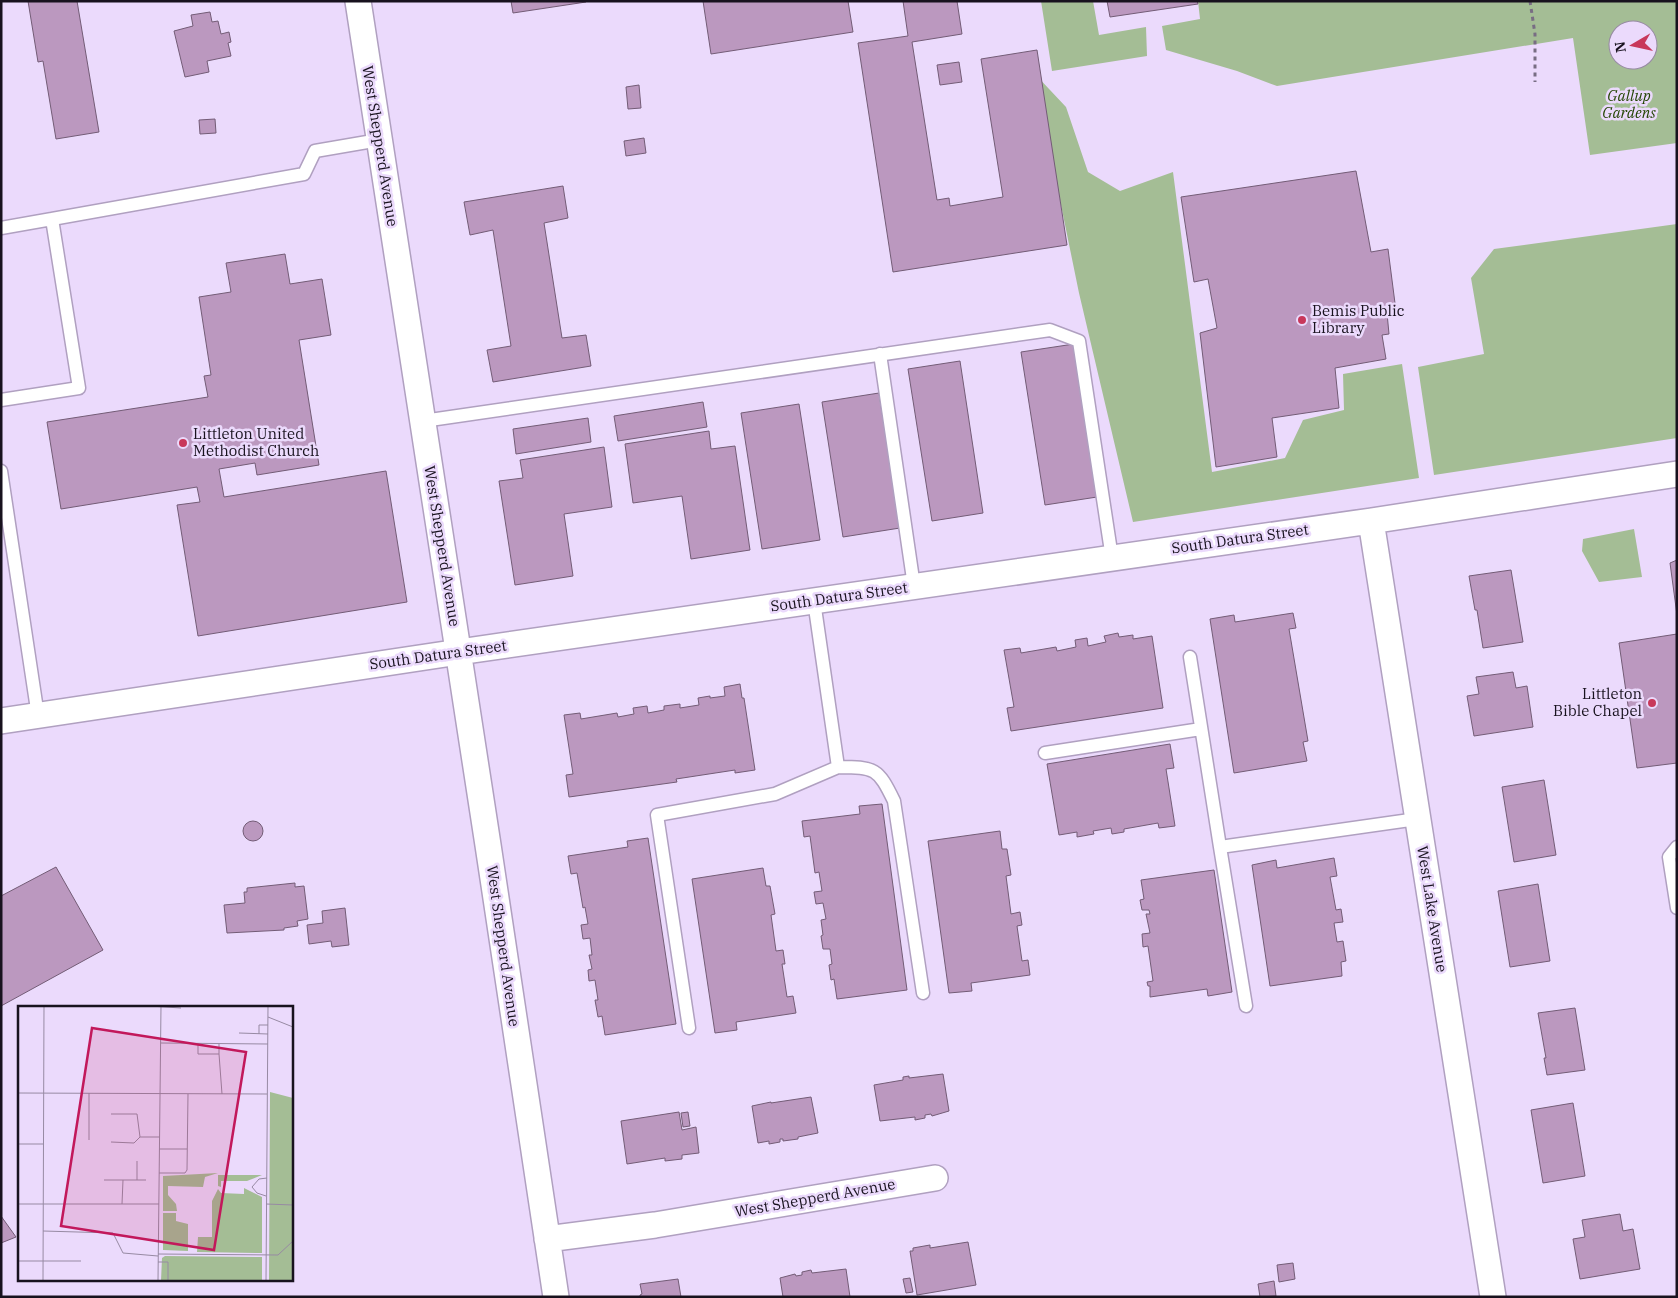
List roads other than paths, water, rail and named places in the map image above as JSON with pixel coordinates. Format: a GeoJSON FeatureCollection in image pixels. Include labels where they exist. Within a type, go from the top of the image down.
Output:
{"type":"FeatureCollection","features":[{"type":"Feature","properties":{"kind":"street","name":"West Shepperd Avenue"},"geometry":{"type":"LineString","coordinates":[[358,1],[459,652],[556,1297]]}},
{"type":"Feature","properties":{"kind":"street","name":"South Datura Street"},"geometry":{"type":"LineString","coordinates":[[1,721],[1677,474]]}},
{"type":"Feature","properties":{"kind":"street","name":"West Lake Avenue"},"geometry":{"type":"LineString","coordinates":[[1371,520],[1494,1297]]}},
{"type":"Feature","properties":{"kind":"street","name":"West Shepperd Avenue"},"geometry":{"type":"LineString","coordinates":[[547,1239],[655,1225],[935,1178]]}},
{"type":"Feature","properties":{"kind":"lane"},"geometry":{"type":"LineString","coordinates":[[1,228],[304,174],[315,151],[379,140]]}},
{"type":"Feature","properties":{"kind":"lane"},"geometry":{"type":"LineString","coordinates":[[1,400],[79,388],[52,219]]}},
{"type":"Feature","properties":{"kind":"lane"},"geometry":{"type":"LineString","coordinates":[[423,421],[1050,330],[1078,341],[1112,558]]}},
{"type":"Feature","properties":{"kind":"lane"},"geometry":{"type":"LineString","coordinates":[[880,354],[914,586]]}},
{"type":"Feature","properties":{"kind":"lane"},"geometry":{"type":"LineString","coordinates":[[1,471],[38,716]]}},
{"type":"Feature","properties":{"kind":"lane"},"geometry":{"type":"LineString","coordinates":[[814,601],[838,766]]}},
{"type":"Feature","properties":{"kind":"lane"},"geometry":{"type":"LineString","coordinates":[[1190,657],[1246,1006]]}},
{"type":"Feature","properties":{"kind":"lane"},"geometry":{"type":"LineString","coordinates":[[1045,752],[1201,729]]}},
{"type":"Feature","properties":{"kind":"lane"},"geometry":{"type":"LineString","coordinates":[[689,1028],[657,815],[775,794],[838,766],[865,767],[882,777],[894,801],[923,994]]}},
{"type":"Feature","properties":{"kind":"lane"},"geometry":{"type":"LineString","coordinates":[[1220,847],[1418,819]]}},
{"type":"Feature","properties":{"kind":"lane"},"geometry":{"type":"LineString","coordinates":[[1677,847],[1668,857],[1677,908]]}},
{"type":"Feature","properties":{"kind":"place","name":"Bemis Public Library"},"geometry":{"type":"Point","coordinates":[1302,320]}},
{"type":"Feature","properties":{"kind":"place","name":"Littleton United Methodist Church"},"geometry":{"type":"Point","coordinates":[183,443]}},
{"type":"Feature","properties":{"kind":"place","name":"Littleton Bible Chapel"},"geometry":{"type":"Point","coordinates":[1652,703]}},
{"type":"Feature","properties":{"kind":"park label","name":"Gallup Gardens"},"geometry":{"type":"Point","coordinates":[1629,104]}}]}
